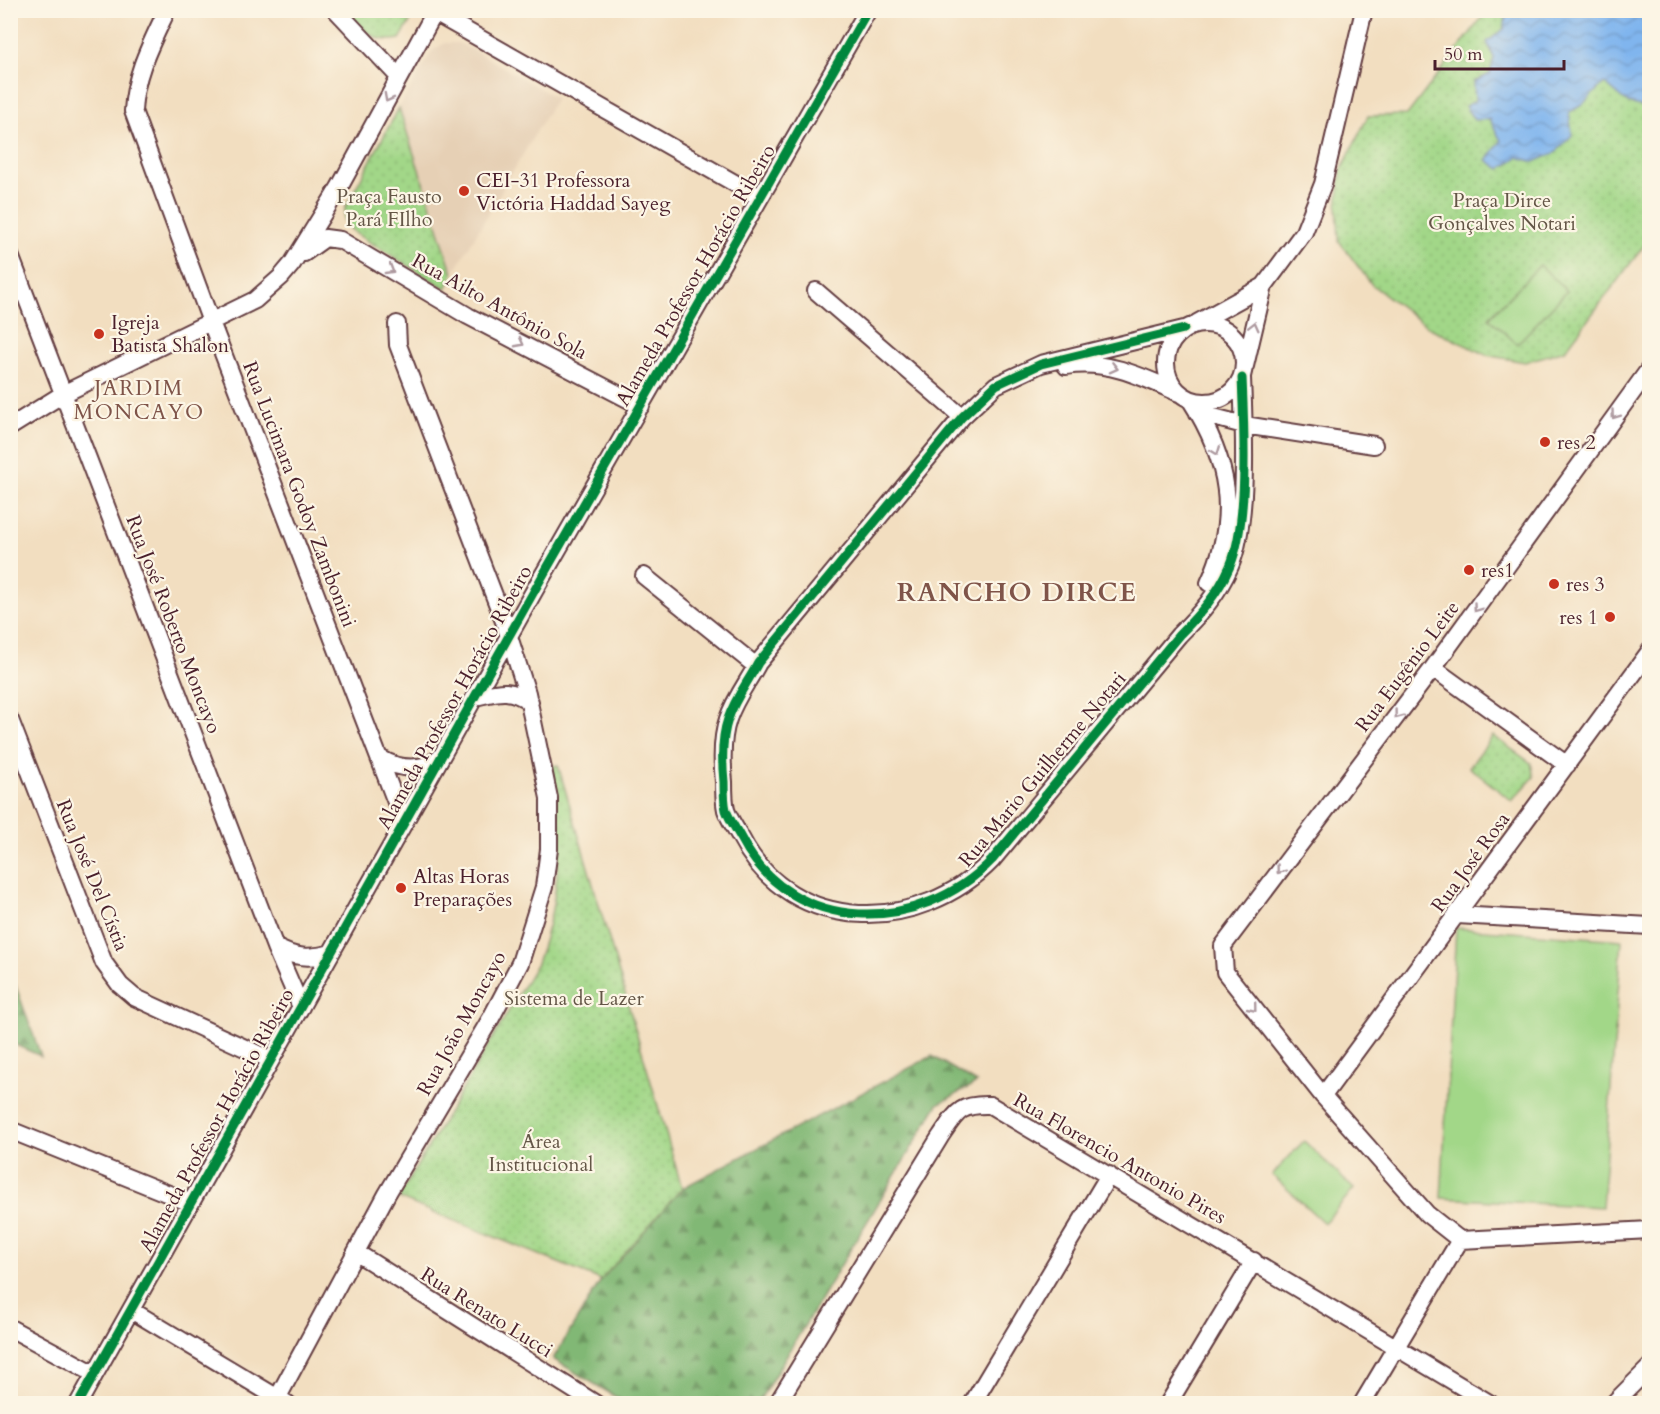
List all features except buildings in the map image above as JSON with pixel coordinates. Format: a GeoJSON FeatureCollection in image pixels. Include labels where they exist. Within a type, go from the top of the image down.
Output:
{"type":"FeatureCollection","features":[{"type":"Feature","properties":{"kind":"street","name":"Rua Lucimara Godoy Zambonini"},"geometry":{"type":"LineString","coordinates":[[167,10],[141,65],[134,88],[133,111],[211,322],[404,823]]}},
{"type":"Feature","properties":{"kind":"street"},"geometry":{"type":"LineString","coordinates":[[336,10],[399,77]]}},
{"type":"Feature","properties":{"kind":"street","name":"Alameda Professor Horácio Ribeiro"},"geometry":{"type":"LineString","coordinates":[[78,1404],[508,637],[868,10]]}},
{"type":"Feature","properties":{"kind":"street","name":"Rua Mario Guilherme Notari"},"geometry":{"type":"LineString","coordinates":[[996,385],[1043,370],[1080,363],[1113,366],[1190,402],[1220,400],[1229,395],[1243,372],[1264,286],[1304,232],[1323,184],[1364,10]]}},
{"type":"Feature","properties":{"kind":"street"},"geometry":{"type":"LineString","coordinates":[[10,427],[63,394],[255,300],[281,277],[339,188],[436,12],[759,197]]}},
{"type":"Feature","properties":{"kind":"street"},"geometry":{"type":"LineString","coordinates":[[339,188],[334,206],[333,224],[340,240]]}},
{"type":"Feature","properties":{"kind":"street"},"geometry":{"type":"LineString","coordinates":[[291,264],[315,243],[325,238],[340,240]]}},
{"type":"Feature","properties":{"kind":"street","name":"Rua Ailto Antônio Sola"},"geometry":{"type":"LineString","coordinates":[[340,240],[468,316],[641,406]]}},
{"type":"Feature","properties":{"kind":"street","name":"Rua José Roberto Moncayo"},"geometry":{"type":"LineString","coordinates":[[10,255],[275,947],[301,1007]]}},
{"type":"Feature","properties":{"kind":"street","name":"Rua Mario Guilherme Notari"},"geometry":{"type":"LineString","coordinates":[[1179,636],[1201,601],[1218,564],[1226,537],[1228,508],[1218,452],[1190,402],[1169,378],[1166,356],[1176,336],[1264,286]]}},
{"type":"Feature","properties":{"kind":"street"},"geometry":{"type":"LineString","coordinates":[[816,291],[962,417]]}},
{"type":"Feature","properties":{"kind":"street","name":"Rua João Moncayo"},"geometry":{"type":"LineString","coordinates":[[283,1400],[387,1194],[515,973],[544,887],[549,849],[549,798],[530,702],[508,637],[398,345],[397,324]]}},
{"type":"Feature","properties":{"kind":"street","name":"Rua Mario Guilherme Notari"},"geometry":{"type":"LineString","coordinates":[[1217,325],[1229,331],[1238,341],[1244,353],[1243,372],[1242,486],[1231,563],[1219,588],[1203,612],[1179,636],[974,879],[927,904],[890,914],[839,913],[802,900],[776,885],[750,856],[726,810],[722,759],[728,720],[741,691],[756,666],[962,417],[996,385],[1041,364],[1189,327],[1217,325]]}},
{"type":"Feature","properties":{"kind":"street","name":"Rua Eugênio Leite"},"geometry":{"type":"LineString","coordinates":[[1323,1096],[1225,972],[1222,959],[1223,946],[1433,668],[1650,368]]}},
{"type":"Feature","properties":{"kind":"street"},"geometry":{"type":"LineString","coordinates":[[1190,402],[1244,425],[1374,445]]}},
{"type":"Feature","properties":{"kind":"street"},"geometry":{"type":"LineString","coordinates":[[644,576],[756,666]]}},
{"type":"Feature","properties":{"kind":"street","name":"Rua José Rosa"},"geometry":{"type":"LineString","coordinates":[[1323,1096],[1650,651]]}},
{"type":"Feature","properties":{"kind":"street"},"geometry":{"type":"LineString","coordinates":[[1433,668],[1567,765]]}},
{"type":"Feature","properties":{"kind":"street"},"geometry":{"type":"LineString","coordinates":[[475,697],[507,691],[517,693],[530,702]]}},
{"type":"Feature","properties":{"kind":"street","name":"Rua José Del Cístia"},"geometry":{"type":"LineString","coordinates":[[10,720],[104,963],[120,985],[134,998],[271,1060]]}},
{"type":"Feature","properties":{"kind":"street"},"geometry":{"type":"LineString","coordinates":[[380,758],[391,764],[419,768],[429,766],[440,758]]}},
{"type":"Feature","properties":{"kind":"street"},"geometry":{"type":"LineString","coordinates":[[1457,915],[1650,926]]}},
{"type":"Feature","properties":{"kind":"street"},"geometry":{"type":"LineString","coordinates":[[275,947],[300,957],[316,957],[331,953]]}},
{"type":"Feature","properties":{"kind":"street"},"geometry":{"type":"LineString","coordinates":[[1323,1096],[1426,1214],[1460,1240],[1650,1230]]}},
{"type":"Feature","properties":{"kind":"street","name":"Rua Florencio Antonio Pires"},"geometry":{"type":"LineString","coordinates":[[777,1404],[940,1137],[954,1116],[969,1105],[990,1106],[1398,1346],[1491,1404]]}},
{"type":"Feature","properties":{"kind":"street"},"geometry":{"type":"LineString","coordinates":[[10,1130],[191,1203]]}},
{"type":"Feature","properties":{"kind":"street"},"geometry":{"type":"LineString","coordinates":[[972,1404],[1109,1175]]}},
{"type":"Feature","properties":{"kind":"street"},"geometry":{"type":"LineString","coordinates":[[1362,1404],[1460,1240]]}},
{"type":"Feature","properties":{"kind":"street","name":"Rua Renato Lucci"},"geometry":{"type":"LineString","coordinates":[[357,1253],[596,1404]]}},
{"type":"Feature","properties":{"kind":"street"},"geometry":{"type":"LineString","coordinates":[[1168,1404],[1254,1261]]}},
{"type":"Feature","properties":{"kind":"street"},"geometry":{"type":"LineString","coordinates":[[130,1310],[283,1400]]}},
{"type":"Feature","properties":{"kind":"street"},"geometry":{"type":"LineString","coordinates":[[10,1328],[95,1374]]}},
{"type":"Feature","properties":{"kind":"street"},"geometry":{"type":"LineString","coordinates":[[1613,1404],[1650,1367]]}},
{"type":"Feature","properties":{"kind":"shaded area","name":"CEI-31 Professora Victória Haddad Sayeg"},"geometry":{"type":"Polygon","coordinates":[[[445,43],[458,43],[474,50],[556,98],[453,274],[399,108],[432,51],[445,43]]]}},
{"type":"Feature","properties":{"kind":"green space"},"geometry":{"type":"Polygon","coordinates":[[[344,11],[416,11],[400,39],[390,40],[375,37],[344,11]]]}},
{"type":"Feature","properties":{"kind":"green space","name":"Praça Dirce Gonçalves Notari"},"geometry":{"type":"Polygon","coordinates":[[[1487,11],[1649,11],[1649,239],[1565,350],[1525,362],[1486,355],[1428,327],[1372,285],[1339,241],[1337,207],[1341,171],[1368,116],[1407,115],[1487,11]]]}},
{"type":"Feature","properties":{"kind":"green space","name":"Praça Fausto Pará FIlho"},"geometry":{"type":"Polygon","coordinates":[[[399,108],[453,274],[446,289],[353,232],[344,220],[345,208],[399,108]]]}},
{"type":"Feature","properties":{"kind":"green space"},"geometry":{"type":"Polygon","coordinates":[[[1540,265],[1567,291],[1517,344],[1489,318],[1540,265]]]}},
{"type":"Feature","properties":{"kind":"green space"},"geometry":{"type":"Polygon","coordinates":[[[1493,736],[1531,763],[1534,777],[1512,801],[1469,767],[1493,736]]]}},
{"type":"Feature","properties":{"kind":"green space","name":"Área Institucional"},"geometry":{"type":"Polygon","coordinates":[[[558,765],[682,1188],[601,1280],[398,1198],[537,963],[552,912],[556,889],[558,842],[552,766],[558,765]]]}},
{"type":"Feature","properties":{"kind":"green space"},"geometry":{"type":"Polygon","coordinates":[[[1456,928],[1622,940],[1602,1207],[1441,1198],[1456,928]]]}},
{"type":"Feature","properties":{"kind":"green space"},"geometry":{"type":"Polygon","coordinates":[[[11,973],[41,1056],[11,1043],[11,973]]]}},
{"type":"Feature","properties":{"kind":"green space"},"geometry":{"type":"Polygon","coordinates":[[[932,1056],[977,1083],[938,1104],[758,1403],[626,1403],[553,1359],[601,1280],[682,1188],[932,1056]]]}},
{"type":"Feature","properties":{"kind":"green space"},"geometry":{"type":"Polygon","coordinates":[[[1304,1141],[1354,1189],[1324,1223],[1272,1175],[1304,1141]]]}},
{"type":"Feature","properties":{"kind":"water"},"geometry":{"type":"Polygon","coordinates":[[[1514,10],[1649,11],[1649,108],[1628,103],[1604,83],[1581,106],[1569,112],[1572,135],[1555,153],[1534,162],[1518,157],[1500,169],[1487,160],[1501,141],[1490,119],[1474,120],[1465,106],[1475,101],[1474,82],[1490,74],[1494,58],[1487,42],[1504,29],[1506,15],[1514,10]]]}},
{"type":"Feature","properties":{"kind":"cycle path"},"geometry":{"type":"LineString","coordinates":[[78,1404],[542,577],[868,10]]}},
{"type":"Feature","properties":{"kind":"cycle path"},"geometry":{"type":"LineString","coordinates":[[1184,329],[1041,364],[996,385],[962,417],[758,663],[731,711],[724,734],[724,800],[726,810],[741,838],[764,870],[792,894],[824,908],[859,914],[895,912],[930,902],[963,884],[992,860],[1201,611],[1225,576],[1236,547],[1243,500],[1242,378]]}},
{"type":"Feature","properties":{"kind":"place","name":"CEI-31 Professora Victória Haddad Sayeg"},"geometry":{"type":"Point","coordinates":[464,191]}},
{"type":"Feature","properties":{"kind":"place","name":"Igreja Batista Shalon"},"geometry":{"type":"Point","coordinates":[99,334]}},
{"type":"Feature","properties":{"kind":"place","name":"res 2"},"geometry":{"type":"Point","coordinates":[1545,442]}},
{"type":"Feature","properties":{"kind":"place","name":"res1"},"geometry":{"type":"Point","coordinates":[1469,570]}},
{"type":"Feature","properties":{"kind":"place","name":"res 3"},"geometry":{"type":"Point","coordinates":[1554,584]}},
{"type":"Feature","properties":{"kind":"place","name":"res 1"},"geometry":{"type":"Point","coordinates":[1610,617]}},
{"type":"Feature","properties":{"kind":"place","name":"Altas Horas Preparações"},"geometry":{"type":"Point","coordinates":[401,888]}},
{"type":"Feature","properties":{"kind":"district","name":"JARDIM MONCAYO"},"geometry":{"type":"Point","coordinates":[139,400]}},
{"type":"Feature","properties":{"kind":"district","name":"RANCHO DIRCE"},"geometry":{"type":"Point","coordinates":[1017,592]}},
{"type":"Feature","properties":{"kind":"park label","name":"Sistema de Lazer"},"geometry":{"type":"Point","coordinates":[574,998]}}]}
